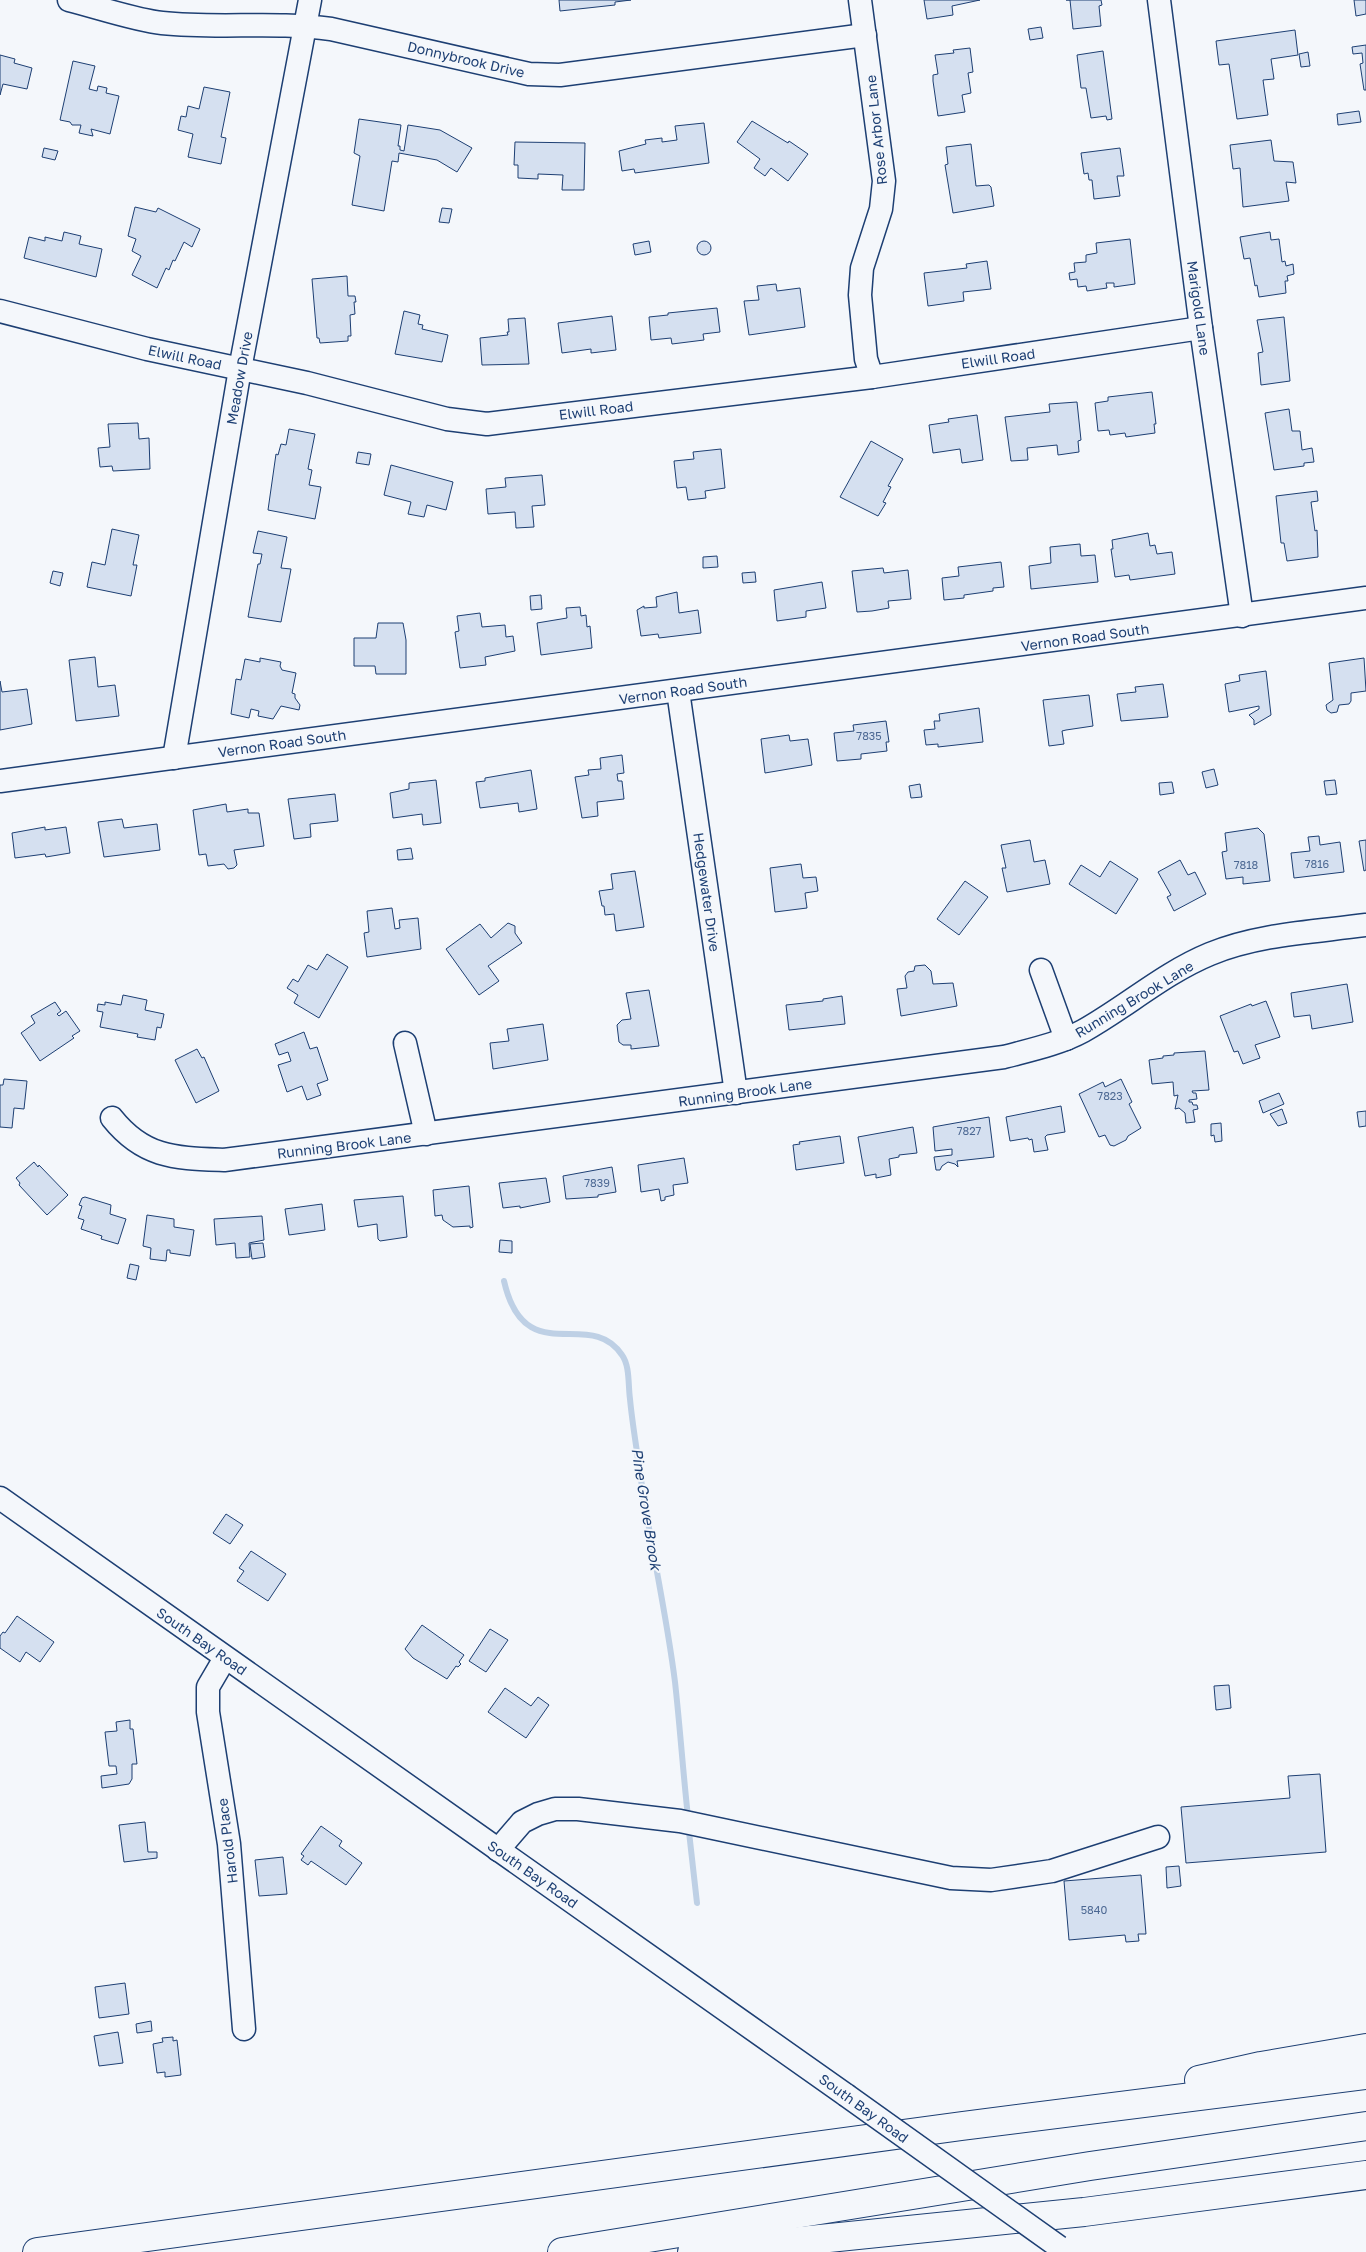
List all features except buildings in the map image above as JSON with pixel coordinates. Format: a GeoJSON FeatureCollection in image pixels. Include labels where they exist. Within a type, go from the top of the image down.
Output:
{"type":"FeatureCollection","features":[{"type":"Feature","properties":{"kind":"highway"},"geometry":{"type":"LineString","coordinates":[[962,2126],[1117,2098],[1260,2066],[1366,2048]]}},
{"type":"Feature","properties":{"kind":"highway"},"geometry":{"type":"LineString","coordinates":[[37,2252],[962,2126],[1366,2075]]}},
{"type":"Feature","properties":{"kind":"highway"},"geometry":{"type":"LineString","coordinates":[[562,2252],[1090,2166],[1366,2126]]}},
{"type":"Feature","properties":{"kind":"highway"},"geometry":{"type":"LineString","coordinates":[[692,2252],[1084,2212],[1366,2175]]}},
{"type":"Feature","properties":{"kind":"street","name":"Donnybrook Drive"},"geometry":{"type":"LineString","coordinates":[[69,0],[160,23],[215,26],[241,24],[305,25],[331,29],[529,74],[552,74],[865,35]]}},
{"type":"Feature","properties":{"kind":"street","name":"Meadow Drive"},"geometry":{"type":"LineString","coordinates":[[174,758],[240,369],[310,0]]}},
{"type":"Feature","properties":{"kind":"street","name":"Rose Arbor Lane"},"geometry":{"type":"LineString","coordinates":[[860,0],[884,181],[881,209],[862,268],[860,295],[866,359],[872,377]]}},
{"type":"Feature","properties":{"kind":"street","name":"Marigold Lane"},"geometry":{"type":"LineString","coordinates":[[1159,0],[1201,328],[1242,616]]}},
{"type":"Feature","properties":{"kind":"street","name":"Elwill Road"},"geometry":{"type":"LineString","coordinates":[[0,311],[146,349],[307,383],[447,419],[487,424],[872,377],[1201,328]]}},
{"type":"Feature","properties":{"kind":"street","name":"Vernon Road South"},"geometry":{"type":"LineString","coordinates":[[0,781],[1366,598]]}},
{"type":"Feature","properties":{"kind":"street","name":"Hedgewater Drive"},"geometry":{"type":"LineString","coordinates":[[678,691],[736,1093]]}},
{"type":"Feature","properties":{"kind":"street","name":"Running Brook Lane"},"geometry":{"type":"LineString","coordinates":[[112,1118],[123,1132],[144,1148],[181,1158],[224,1160],[1004,1057],[1066,1039],[1126,1005],[1168,976],[1209,955],[1245,942],[1366,926]]}},
{"type":"Feature","properties":{"kind":"street"},"geometry":{"type":"LineString","coordinates":[[1041,970],[1066,1039]]}},
{"type":"Feature","properties":{"kind":"street"},"geometry":{"type":"LineString","coordinates":[[405,1043],[426,1134]]}},
{"type":"Feature","properties":{"kind":"street","name":"South Bay Road"},"geometry":{"type":"LineString","coordinates":[[0,1498],[846,2095],[1062,2250]]}},
{"type":"Feature","properties":{"kind":"street","name":"Harold Place"},"geometry":{"type":"LineString","coordinates":[[225,1658],[208,1687],[208,1712],[229,1844],[244,2029]]}},
{"type":"Feature","properties":{"kind":"street"},"geometry":{"type":"LineString","coordinates":[[498,1850],[522,1822],[538,1814],[555,1809],[578,1809],[680,1821],[951,1878],[991,1880],[1052,1871],[1158,1837]]}},
{"type":"Feature","properties":{"kind":"waterway","name":"Pine Grove Brook"},"geometry":{"type":"LineString","coordinates":[[504,1281],[514,1308],[527,1324],[542,1331],[593,1336],[609,1341],[625,1359],[643,1493],[675,1682],[688,1817]]}},
{"type":"Feature","properties":{"kind":"waterway","name":"Pine Grove Brook"},"geometry":{"type":"LineString","coordinates":[[689,1832],[697,1903]]}}]}
